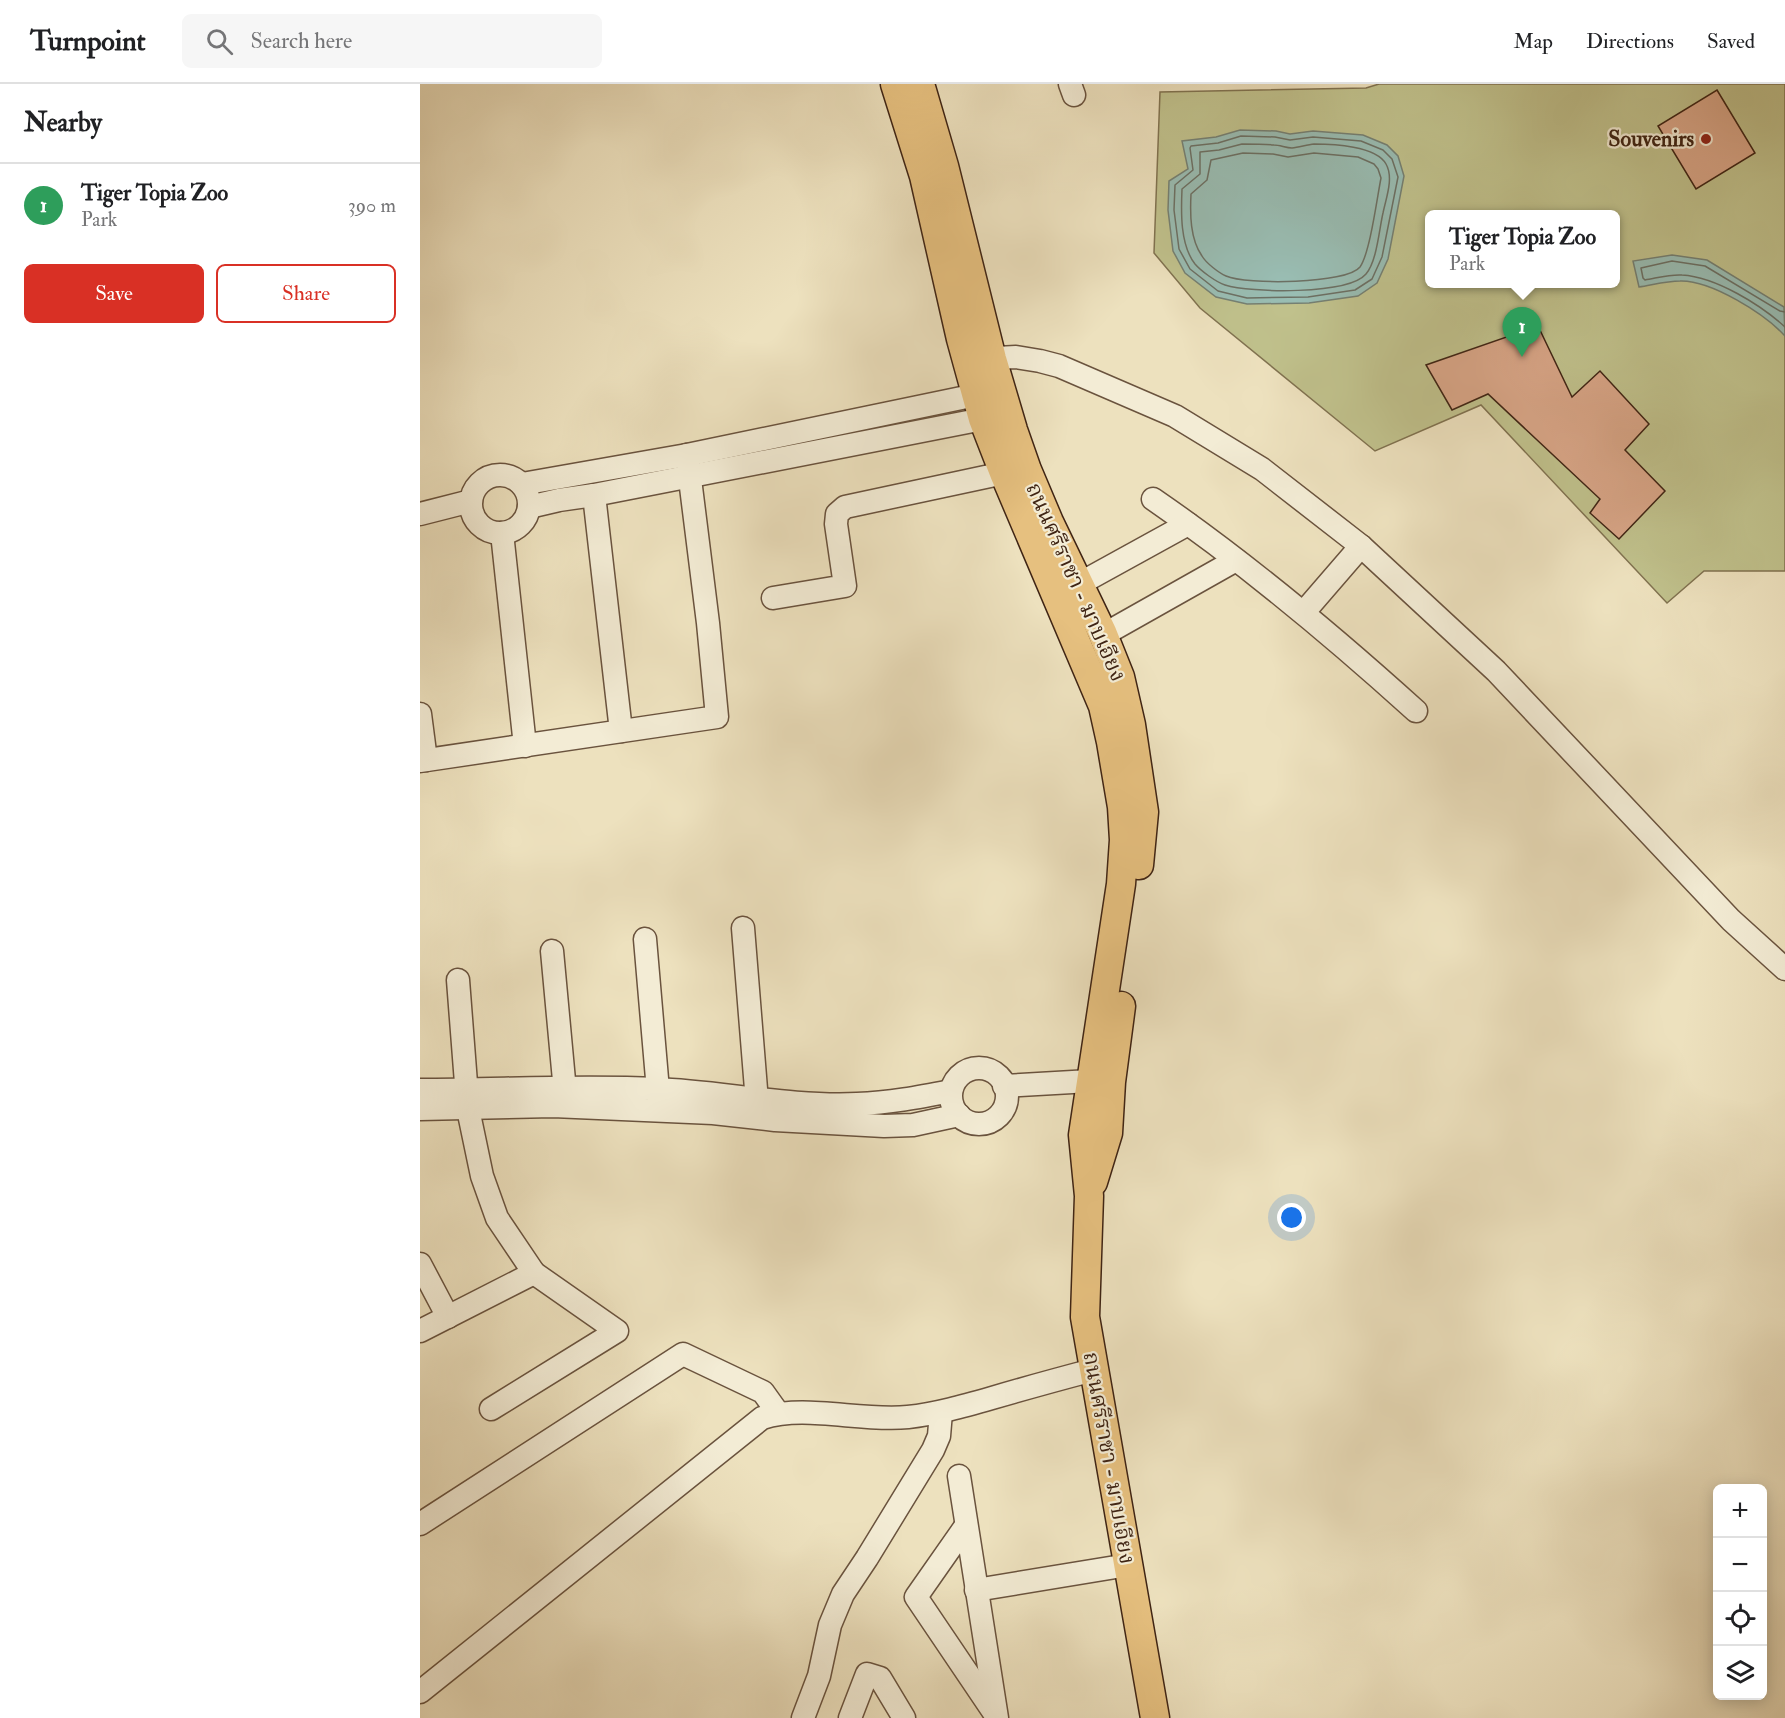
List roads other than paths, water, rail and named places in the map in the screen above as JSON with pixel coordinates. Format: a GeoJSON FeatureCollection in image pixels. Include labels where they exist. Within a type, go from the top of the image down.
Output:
{"type":"FeatureCollection","features":[{"type":"Feature","properties":{"kind":"main road","name":"ถนนศรีราชา - มาบเอียง"},"geometry":{"type":"LineString","coordinates":[[895,84],[979,359],[1120,677],[1144,812],[1133,918],[1100,1088],[1083,1135],[1089,1196],[1085,1317],[1155,1718]]}},
{"type":"Feature","properties":{"kind":"main road","name":"ถนนศรีราชา - มาบเอียง"},"geometry":{"type":"LineString","coordinates":[[920,84],[944,166],[979,359],[980,407],[1004,473],[1103,706],[1111,742],[1122,807],[1124,840],[1100,1088]]}},
{"type":"Feature","properties":{"kind":"street"},"geometry":{"type":"LineString","coordinates":[[979,359],[1016,357],[1059,366],[1175,416],[1262,470],[1361,546],[1496,671],[1731,920],[1785,969]]}},
{"type":"Feature","properties":{"kind":"street"},"geometry":{"type":"LineString","coordinates":[[522,484],[688,466],[980,407]]}},
{"type":"Feature","properties":{"kind":"street"},"geometry":{"type":"LineString","coordinates":[[529,507],[594,495],[688,466]]}},
{"type":"Feature","properties":{"kind":"street"},"geometry":{"type":"LineString","coordinates":[[420,714],[423,761],[717,717],[708,623],[688,466]]}},
{"type":"Feature","properties":{"kind":"street"},"geometry":{"type":"LineString","coordinates":[[773,598],[845,586],[836,524],[837,514],[845,507],[1004,473]]}},
{"type":"Feature","properties":{"kind":"street"},"geometry":{"type":"LineString","coordinates":[[505,475],[522,484],[528,493],[529,507],[523,523],[515,529],[502,533],[489,531],[481,525],[472,512],[471,501],[473,492],[479,484],[487,478],[505,475]]}},
{"type":"Feature","properties":{"kind":"street"},"geometry":{"type":"LineString","coordinates":[[594,495],[621,731]]}},
{"type":"Feature","properties":{"kind":"street"},"geometry":{"type":"LineString","coordinates":[[1153,500],[1304,612],[1416,711]]}},
{"type":"Feature","properties":{"kind":"street"},"geometry":{"type":"LineString","coordinates":[[420,514],[471,501]]}},
{"type":"Feature","properties":{"kind":"street"},"geometry":{"type":"LineString","coordinates":[[1079,584],[1188,524]]}},
{"type":"Feature","properties":{"kind":"street"},"geometry":{"type":"LineString","coordinates":[[502,533],[525,746]]}},
{"type":"Feature","properties":{"kind":"street"},"geometry":{"type":"LineString","coordinates":[[1304,612],[1361,546]]}},
{"type":"Feature","properties":{"kind":"street"},"geometry":{"type":"LineString","coordinates":[[1103,635],[1236,560]]}},
{"type":"Feature","properties":{"kind":"street"},"geometry":{"type":"LineString","coordinates":[[742,928],[757,1109]]}},
{"type":"Feature","properties":{"kind":"street"},"geometry":{"type":"LineString","coordinates":[[645,939],[659,1100]]}},
{"type":"Feature","properties":{"kind":"street"},"geometry":{"type":"LineString","coordinates":[[552,951],[566,1097]]}},
{"type":"Feature","properties":{"kind":"street"},"geometry":{"type":"LineString","coordinates":[[458,980],[466,1099],[482,1176],[497,1218],[534,1273],[617,1331],[491,1409]]}},
{"type":"Feature","properties":{"kind":"street"},"geometry":{"type":"LineString","coordinates":[[973,1069],[990,1070],[997,1075],[1005,1093],[1004,1109],[991,1121],[974,1124],[959,1115],[954,1108],[951,1091],[959,1077],[973,1069]]}},
{"type":"Feature","properties":{"kind":"street"},"geometry":{"type":"LineString","coordinates":[[1005,1093],[1100,1088]]}},
{"type":"Feature","properties":{"kind":"street"},"geometry":{"type":"LineString","coordinates":[[420,1090],[466,1099]]}},
{"type":"Feature","properties":{"kind":"street"},"geometry":{"type":"LineString","coordinates":[[757,1109],[893,1102],[951,1091]]}},
{"type":"Feature","properties":{"kind":"street"},"geometry":{"type":"LineString","coordinates":[[420,1109],[466,1099],[566,1097],[659,1100],[757,1109],[856,1125],[913,1125],[959,1115]]}},
{"type":"Feature","properties":{"kind":"street"},"geometry":{"type":"LineString","coordinates":[[893,1102],[896,1125]]}},
{"type":"Feature","properties":{"kind":"street"},"geometry":{"type":"LineString","coordinates":[[420,1264],[448,1317]]}},
{"type":"Feature","properties":{"kind":"street"},"geometry":{"type":"LineString","coordinates":[[420,1331],[534,1273]]}},
{"type":"Feature","properties":{"kind":"street"},"geometry":{"type":"LineString","coordinates":[[420,1524],[683,1354],[763,1392],[778,1413]]}},
{"type":"Feature","properties":{"kind":"street"},"geometry":{"type":"LineString","coordinates":[[420,1692],[762,1418],[778,1413],[906,1418],[941,1412],[1093,1370]]}},
{"type":"Feature","properties":{"kind":"street"},"geometry":{"type":"LineString","coordinates":[[803,1718],[819,1676],[830,1625],[843,1594],[933,1450],[939,1436],[941,1412]]}},
{"type":"Feature","properties":{"kind":"street"},"geometry":{"type":"LineString","coordinates":[[958,1476],[996,1717]]}},
{"type":"Feature","properties":{"kind":"street"},"geometry":{"type":"LineString","coordinates":[[965,1527],[916,1596],[996,1717]]}},
{"type":"Feature","properties":{"kind":"street"},"geometry":{"type":"LineString","coordinates":[[976,1590],[1128,1565]]}},
{"type":"Feature","properties":{"kind":"street"},"geometry":{"type":"LineString","coordinates":[[850,1718],[867,1674],[880,1678],[904,1718]]}},
{"type":"Feature","properties":{"kind":"water"},"geometry":{"type":"Polygon","coordinates":[[[1240,130],[1276,131],[1290,134],[1313,131],[1363,135],[1387,145],[1398,156],[1404,176],[1388,259],[1377,283],[1358,296],[1309,303],[1247,304],[1216,297],[1185,273],[1173,251],[1168,210],[1169,181],[1188,169],[1182,141],[1216,137],[1240,130]]]}},
{"type":"Feature","properties":{"kind":"water"},"geometry":{"type":"Polygon","coordinates":[[[1672,255],[1707,260],[1784,307],[1785,336],[1765,318],[1737,300],[1707,286],[1680,281],[1639,287],[1633,261],[1672,255]]]}},
{"type":"Feature","properties":{"kind":"place","name":"Souvenirs"},"geometry":{"type":"Point","coordinates":[1706,139]}},
{"type":"Feature","properties":{"kind":"place","name":"Tiger Topia Zoo"},"geometry":{"type":"Point","coordinates":[1522,357]}}]}
